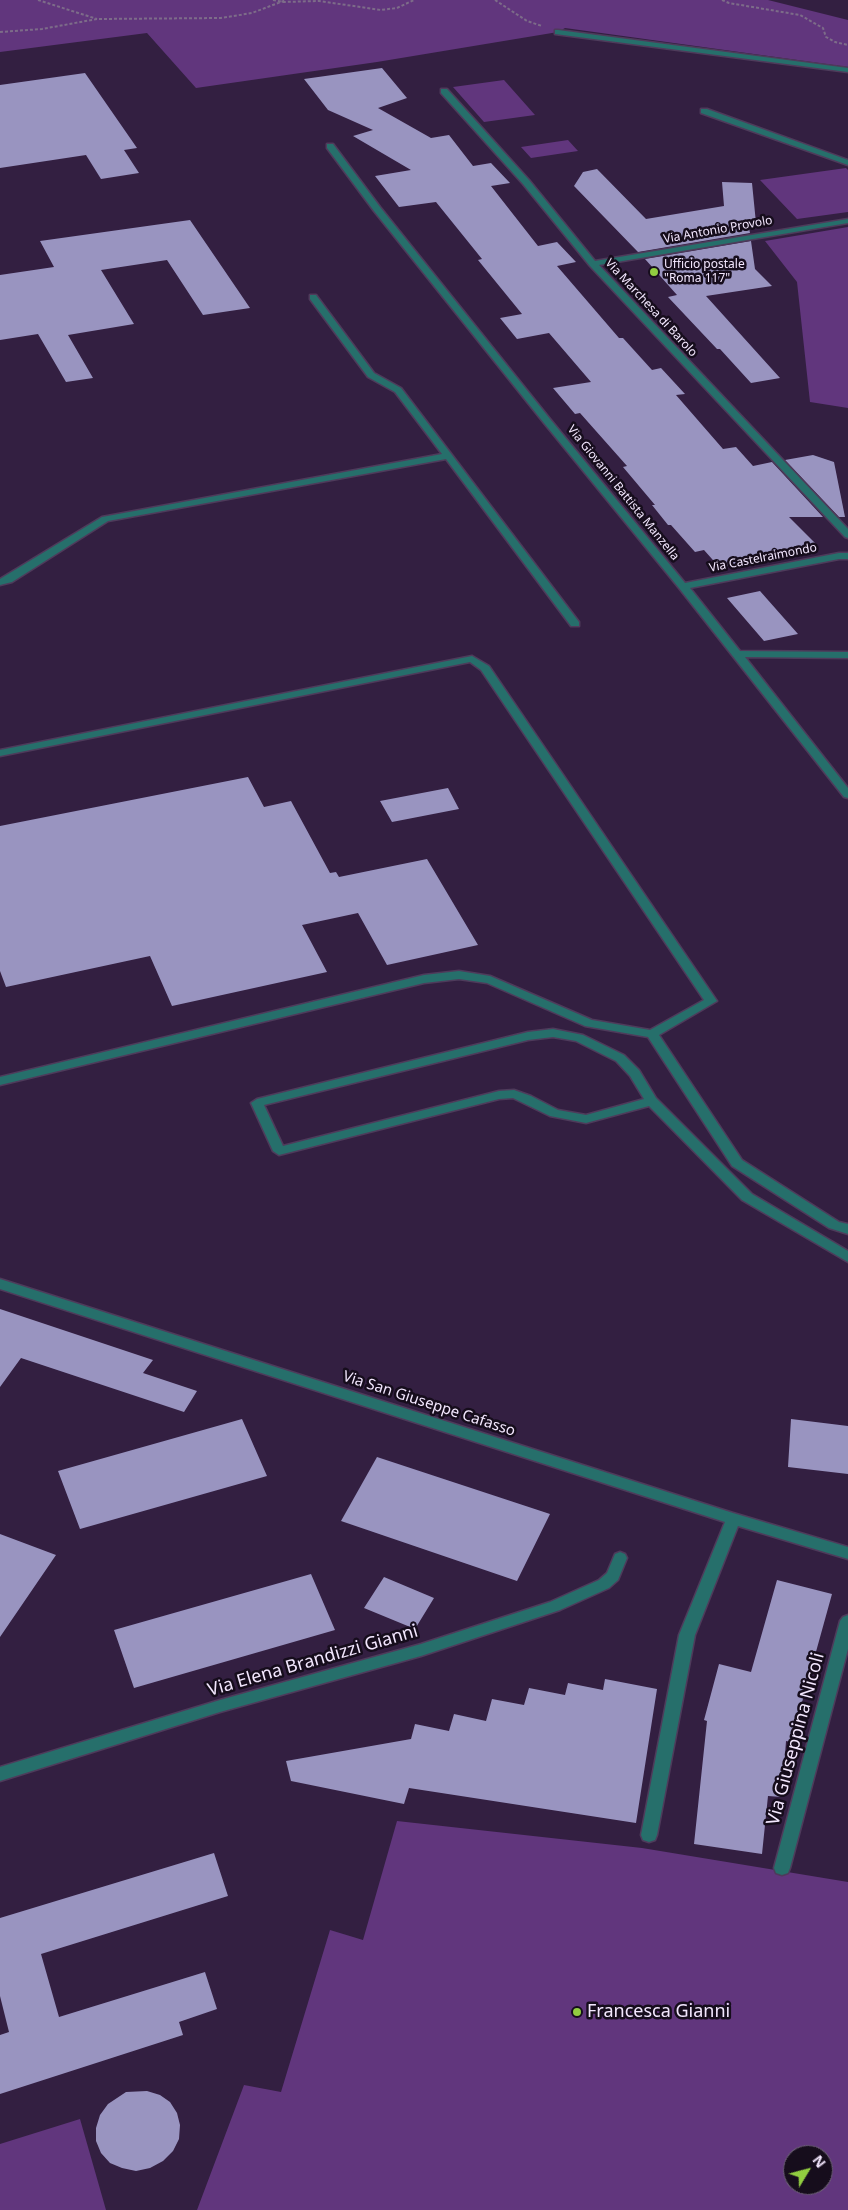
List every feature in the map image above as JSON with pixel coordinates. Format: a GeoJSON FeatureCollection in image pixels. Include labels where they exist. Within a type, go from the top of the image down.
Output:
{"type":"FeatureCollection","features":[{"type":"Feature","properties":{"kind":"street"},"geometry":{"type":"LineString","coordinates":[[558,32],[848,70]]}},
{"type":"Feature","properties":{"kind":"street","name":"Via Marchesa di Barolo"},"geometry":{"type":"LineString","coordinates":[[444,91],[526,182],[593,264],[848,536]]}},
{"type":"Feature","properties":{"kind":"street"},"geometry":{"type":"LineString","coordinates":[[704,111],[848,163]]}},
{"type":"Feature","properties":{"kind":"street","name":"Via Giovanni Battista Manzella"},"geometry":{"type":"LineString","coordinates":[[330,146],[377,209],[683,586],[848,795]]}},
{"type":"Feature","properties":{"kind":"street","name":"Via Antonio Provolo"},"geometry":{"type":"LineString","coordinates":[[593,264],[848,221]]}},
{"type":"Feature","properties":{"kind":"street"},"geometry":{"type":"LineString","coordinates":[[313,297],[371,375],[398,390],[575,624]]}},
{"type":"Feature","properties":{"kind":"street"},"geometry":{"type":"LineString","coordinates":[[0,582],[8,580],[105,518],[448,456]]}},
{"type":"Feature","properties":{"kind":"street","name":"Via Castelraimondo"},"geometry":{"type":"LineString","coordinates":[[683,586],[838,556],[848,556]]}},
{"type":"Feature","properties":{"kind":"street"},"geometry":{"type":"LineString","coordinates":[[736,654],[848,655]]}},
{"type":"Feature","properties":{"kind":"street"},"geometry":{"type":"LineString","coordinates":[[0,752],[472,659],[485,668],[711,1001],[652,1034],[589,1023],[490,980],[459,975],[424,979],[0,1081]]}},
{"type":"Feature","properties":{"kind":"street"},"geometry":{"type":"LineString","coordinates":[[652,1101],[586,1119],[568,1118],[514,1094],[499,1095],[279,1151],[257,1103],[528,1036],[553,1033],[579,1038],[620,1058],[635,1073],[652,1101],[747,1197],[848,1257]]}},
{"type":"Feature","properties":{"kind":"street"},"geometry":{"type":"LineString","coordinates":[[652,1034],[737,1163],[834,1225],[848,1229]]}},
{"type":"Feature","properties":{"kind":"street","name":"Via San Giuseppe Cafasso"},"geometry":{"type":"LineString","coordinates":[[0,1284],[733,1519],[848,1553]]}},
{"type":"Feature","properties":{"kind":"street"},"geometry":{"type":"LineString","coordinates":[[650,1835],[665,1743],[687,1635],[733,1519]]}},
{"type":"Feature","properties":{"kind":"street","name":"Via Elena Brandizzi Gianni"},"geometry":{"type":"LineString","coordinates":[[0,1774],[220,1706],[421,1650],[554,1606],[604,1584],[613,1576],[620,1558]]}},
{"type":"Feature","properties":{"kind":"street","name":"Via Giuseppina Nicoli"},"geometry":{"type":"LineString","coordinates":[[782,1868],[848,1621]]}},
{"type":"Feature","properties":{"kind":"path"},"geometry":{"type":"LineString","coordinates":[[38,0],[98,19]]}},
{"type":"Feature","properties":{"kind":"path"},"geometry":{"type":"LineString","coordinates":[[273,0],[283,2],[319,1],[380,10],[397,8],[414,0]]}},
{"type":"Feature","properties":{"kind":"path"},"geometry":{"type":"LineString","coordinates":[[0,32],[42,29],[98,19],[161,16],[221,18],[252,13],[286,0]]}},
{"type":"Feature","properties":{"kind":"path"},"geometry":{"type":"LineString","coordinates":[[495,0],[517,12],[527,21],[558,32]]}},
{"type":"Feature","properties":{"kind":"path"},"geometry":{"type":"LineString","coordinates":[[722,0],[729,3],[800,15],[823,28],[826,37],[830,40],[848,45]]}},
{"type":"Feature","properties":{"kind":"shaded area"},"geometry":{"type":"Polygon","coordinates":[[[0,0],[768,0],[848,20],[848,67],[565,28],[558,32],[377,62],[196,88],[147,33],[0,52],[0,0]]]}},
{"type":"Feature","properties":{"kind":"shaded area"},"geometry":{"type":"Polygon","coordinates":[[[504,80],[535,115],[484,122],[453,87],[504,80]]]}},
{"type":"Feature","properties":{"kind":"shaded area"},"geometry":{"type":"Polygon","coordinates":[[[568,140],[578,151],[531,158],[521,147],[568,140]]]}},
{"type":"Feature","properties":{"kind":"shaded area"},"geometry":{"type":"Polygon","coordinates":[[[846,168],[848,170],[848,212],[797,219],[760,180],[846,168]]]}},
{"type":"Feature","properties":{"kind":"shaded area"},"geometry":{"type":"Polygon","coordinates":[[[848,227],[848,408],[810,402],[797,282],[765,241],[848,227]]]}},
{"type":"Feature","properties":{"kind":"shaded area","name":"Francesca Gianni"},"geometry":{"type":"Polygon","coordinates":[[[397,1821],[642,1848],[848,1882],[848,2210],[197,2210],[244,2085],[281,2092],[330,1930],[363,1940],[397,1821]]]}},
{"type":"Feature","properties":{"kind":"shaded area"},"geometry":{"type":"Polygon","coordinates":[[[80,2119],[106,2210],[0,2210],[0,2144],[80,2119]]]}},
{"type":"Feature","properties":{"kind":"building"},"geometry":{"type":"Polygon","coordinates":[[[382,68],[407,98],[378,108],[431,138],[449,135],[473,166],[491,163],[510,183],[491,186],[538,246],[557,242],[576,262],[557,266],[619,338],[623,338],[652,370],[661,368],[685,394],[676,395],[723,449],[736,447],[753,466],[772,462],[823,517],[789,517],[818,546],[720,568],[704,550],[695,552],[671,525],[668,525],[652,505],[655,505],[623,467],[627,466],[580,413],[575,414],[553,388],[591,382],[549,333],[517,339],[500,318],[522,314],[478,260],[482,259],[436,202],[399,207],[375,176],[411,170],[353,136],[373,130],[328,110],[304,79],[382,68]]]}},
{"type":"Feature","properties":{"kind":"building"},"geometry":{"type":"Polygon","coordinates":[[[85,73],[137,148],[124,150],[139,173],[101,179],[86,155],[0,168],[0,85],[85,73]]]}},
{"type":"Feature","properties":{"kind":"building"},"geometry":{"type":"Polygon","coordinates":[[[597,169],[646,219],[724,206],[722,182],[752,183],[756,223],[748,224],[750,233],[638,252],[574,186],[583,172],[597,169]]]}},
{"type":"Feature","properties":{"kind":"building"},"geometry":{"type":"Polygon","coordinates":[[[190,220],[250,308],[203,315],[167,260],[101,270],[134,324],[68,335],[93,378],[66,382],[38,334],[0,340],[0,275],[54,267],[40,241],[190,220]]]}},
{"type":"Feature","properties":{"kind":"building"},"geometry":{"type":"Polygon","coordinates":[[[751,241],[755,269],[772,286],[706,296],[780,378],[751,383],[668,297],[677,295],[645,259],[751,241]]]}},
{"type":"Feature","properties":{"kind":"building"},"geometry":{"type":"Polygon","coordinates":[[[813,455],[834,462],[845,517],[839,517],[785,460],[813,455]]]}},
{"type":"Feature","properties":{"kind":"building"},"geometry":{"type":"Polygon","coordinates":[[[760,591],[798,634],[764,641],[727,598],[760,591]]]}},
{"type":"Feature","properties":{"kind":"building"},"geometry":{"type":"Polygon","coordinates":[[[248,777],[264,807],[291,801],[330,873],[336,872],[339,877],[427,859],[478,945],[387,965],[358,913],[302,925],[327,972],[172,1006],[150,956],[6,987],[0,971],[0,826],[248,777]]]}},
{"type":"Feature","properties":{"kind":"building"},"geometry":{"type":"Polygon","coordinates":[[[448,788],[459,809],[392,822],[380,801],[448,788]]]}},
{"type":"Feature","properties":{"kind":"building"},"geometry":{"type":"Polygon","coordinates":[[[0,1309],[153,1360],[143,1373],[197,1391],[184,1412],[21,1358],[0,1387],[0,1309]]]}},
{"type":"Feature","properties":{"kind":"building"},"geometry":{"type":"Polygon","coordinates":[[[242,1419],[267,1476],[80,1529],[58,1471],[242,1419]]]}},
{"type":"Feature","properties":{"kind":"building"},"geometry":{"type":"Polygon","coordinates":[[[791,1419],[848,1426],[848,1474],[788,1467],[791,1419]]]}},
{"type":"Feature","properties":{"kind":"building"},"geometry":{"type":"Polygon","coordinates":[[[377,1457],[550,1514],[517,1581],[341,1521],[377,1457]]]}},
{"type":"Feature","properties":{"kind":"building"},"geometry":{"type":"Polygon","coordinates":[[[0,1534],[56,1555],[0,1637],[0,1534]]]}},
{"type":"Feature","properties":{"kind":"building"},"geometry":{"type":"Polygon","coordinates":[[[311,1574],[335,1630],[134,1688],[114,1630],[311,1574]]]}},
{"type":"Feature","properties":{"kind":"building"},"geometry":{"type":"Polygon","coordinates":[[[384,1577],[434,1598],[415,1629],[364,1608],[384,1577]]]}},
{"type":"Feature","properties":{"kind":"building"},"geometry":{"type":"Polygon","coordinates":[[[777,1580],[832,1594],[791,1742],[786,1741],[782,1797],[768,1796],[762,1854],[694,1844],[707,1721],[704,1720],[719,1664],[751,1672],[777,1580]]]}},
{"type":"Feature","properties":{"kind":"building"},"geometry":{"type":"Polygon","coordinates":[[[605,1679],[657,1689],[636,1823],[409,1788],[404,1804],[291,1781],[286,1761],[411,1739],[415,1724],[449,1731],[454,1714],[486,1721],[492,1699],[524,1705],[529,1688],[565,1695],[568,1683],[603,1690],[605,1679]]]}},
{"type":"Feature","properties":{"kind":"building"},"geometry":{"type":"Polygon","coordinates":[[[214,1853],[228,1896],[41,1954],[59,2017],[205,1972],[217,2009],[179,2022],[183,2035],[0,2094],[0,2035],[9,2032],[0,1996],[0,1918],[214,1853]]]}},
{"type":"Feature","properties":{"kind":"building"},"geometry":{"type":"Polygon","coordinates":[[[147,2091],[160,2095],[170,2102],[177,2113],[180,2125],[179,2139],[173,2151],[163,2161],[150,2168],[136,2171],[122,2168],[110,2163],[101,2153],[96,2141],[96,2128],[100,2115],[108,2104],[126,2092],[147,2091]]]}},
{"type":"Feature","properties":{"kind":"place","name":"Ufficio postale \"Roma 117\""},"geometry":{"type":"Point","coordinates":[654,272]}},
{"type":"Feature","properties":{"kind":"place","name":"Francesca Gianni"},"geometry":{"type":"Point","coordinates":[577,2012]}}]}
